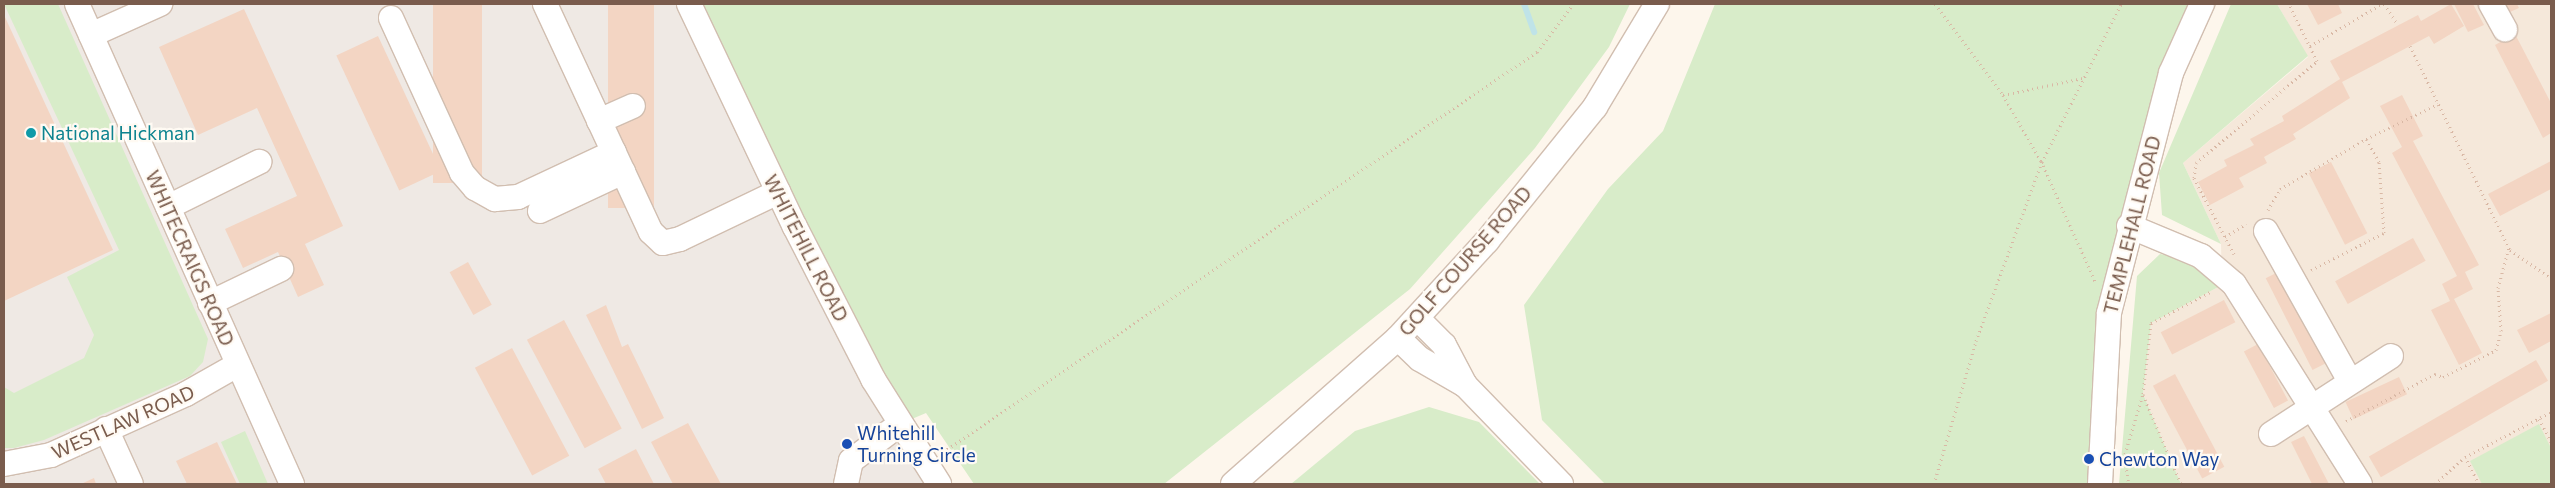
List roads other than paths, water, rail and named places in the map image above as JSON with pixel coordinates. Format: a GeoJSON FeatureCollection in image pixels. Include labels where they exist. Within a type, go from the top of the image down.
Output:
{"type":"FeatureCollection","features":[{"type":"Feature","properties":{"kind":"street","name":"WHITECRAIGS ROAD"},"geometry":{"type":"LineString","coordinates":[[77,4],[236,365],[292,484]]}},
{"type":"Feature","properties":{"kind":"street"},"geometry":{"type":"LineString","coordinates":[[91,35],[160,4]]}},
{"type":"Feature","properties":{"kind":"street"},"geometry":{"type":"LineString","coordinates":[[545,4],[650,232],[663,242],[680,239],[778,192]]}},
{"type":"Feature","properties":{"kind":"street","name":"WHITEHILL ROAD"},"geometry":{"type":"LineString","coordinates":[[689,4],[778,192],[900,424],[939,484]]}},
{"type":"Feature","properties":{"kind":"street","name":"GOLF COURSE ROAD"},"geometry":{"type":"LineString","coordinates":[[1233,484],[1398,338],[1487,241],[1594,107],[1657,4]]}},
{"type":"Feature","properties":{"kind":"street","name":"TEMPLEHALL ROAD"},"geometry":{"type":"LineString","coordinates":[[2100,484],[2109,313],[2129,226],[2171,73],[2202,4]]}},
{"type":"Feature","properties":{"kind":"street"},"geometry":{"type":"LineString","coordinates":[[2491,4],[2505,29]]}},
{"type":"Feature","properties":{"kind":"street"},"geometry":{"type":"LineString","coordinates":[[392,18],[462,173],[475,188],[495,199],[518,197],[618,162]]}},
{"type":"Feature","properties":{"kind":"street"},"geometry":{"type":"LineString","coordinates":[[599,121],[633,106]]}},
{"type":"Feature","properties":{"kind":"street"},"geometry":{"type":"LineString","coordinates":[[168,207],[259,162]]}},
{"type":"Feature","properties":{"kind":"street"},"geometry":{"type":"LineString","coordinates":[[540,211],[618,162]]}},
{"type":"Feature","properties":{"kind":"street"},"geometry":{"type":"LineString","coordinates":[[2261,221],[2350,381]]}},
{"type":"Feature","properties":{"kind":"street"},"geometry":{"type":"LineString","coordinates":[[2129,226],[2200,256],[2234,284],[2360,484]]}},
{"type":"Feature","properties":{"kind":"street"},"geometry":{"type":"LineString","coordinates":[[210,303],[280,269]]}},
{"type":"Feature","properties":{"kind":"street"},"geometry":{"type":"LineString","coordinates":[[1417,318],[1444,345],[1465,385]]}},
{"type":"Feature","properties":{"kind":"street"},"geometry":{"type":"LineString","coordinates":[[1398,338],[1420,359],[1465,385],[1561,484]]}},
{"type":"Feature","properties":{"kind":"street"},"geometry":{"type":"LineString","coordinates":[[2271,434],[2391,356]]}},
{"type":"Feature","properties":{"kind":"street","name":"WESTLAW ROAD"},"geometry":{"type":"LineString","coordinates":[[4,464],[50,455],[186,394],[236,365]]}},
{"type":"Feature","properties":{"kind":"street"},"geometry":{"type":"LineString","coordinates":[[846,484],[851,461],[900,424]]}},
{"type":"Feature","properties":{"kind":"street"},"geometry":{"type":"LineString","coordinates":[[106,429],[131,484]]}},
{"type":"Feature","properties":{"kind":"waterway"},"geometry":{"type":"LineString","coordinates":[[1524,4],[1534,32]]}},
{"type":"Feature","properties":{"kind":"place","name":"National Hickman"},"geometry":{"type":"Point","coordinates":[31,133]}},
{"type":"Feature","properties":{"kind":"place","name":"Whitehill Turning Circle"},"geometry":{"type":"Point","coordinates":[847,444]}},
{"type":"Feature","properties":{"kind":"place","name":"Chewton Way"},"geometry":{"type":"Point","coordinates":[2089,459]}}]}
